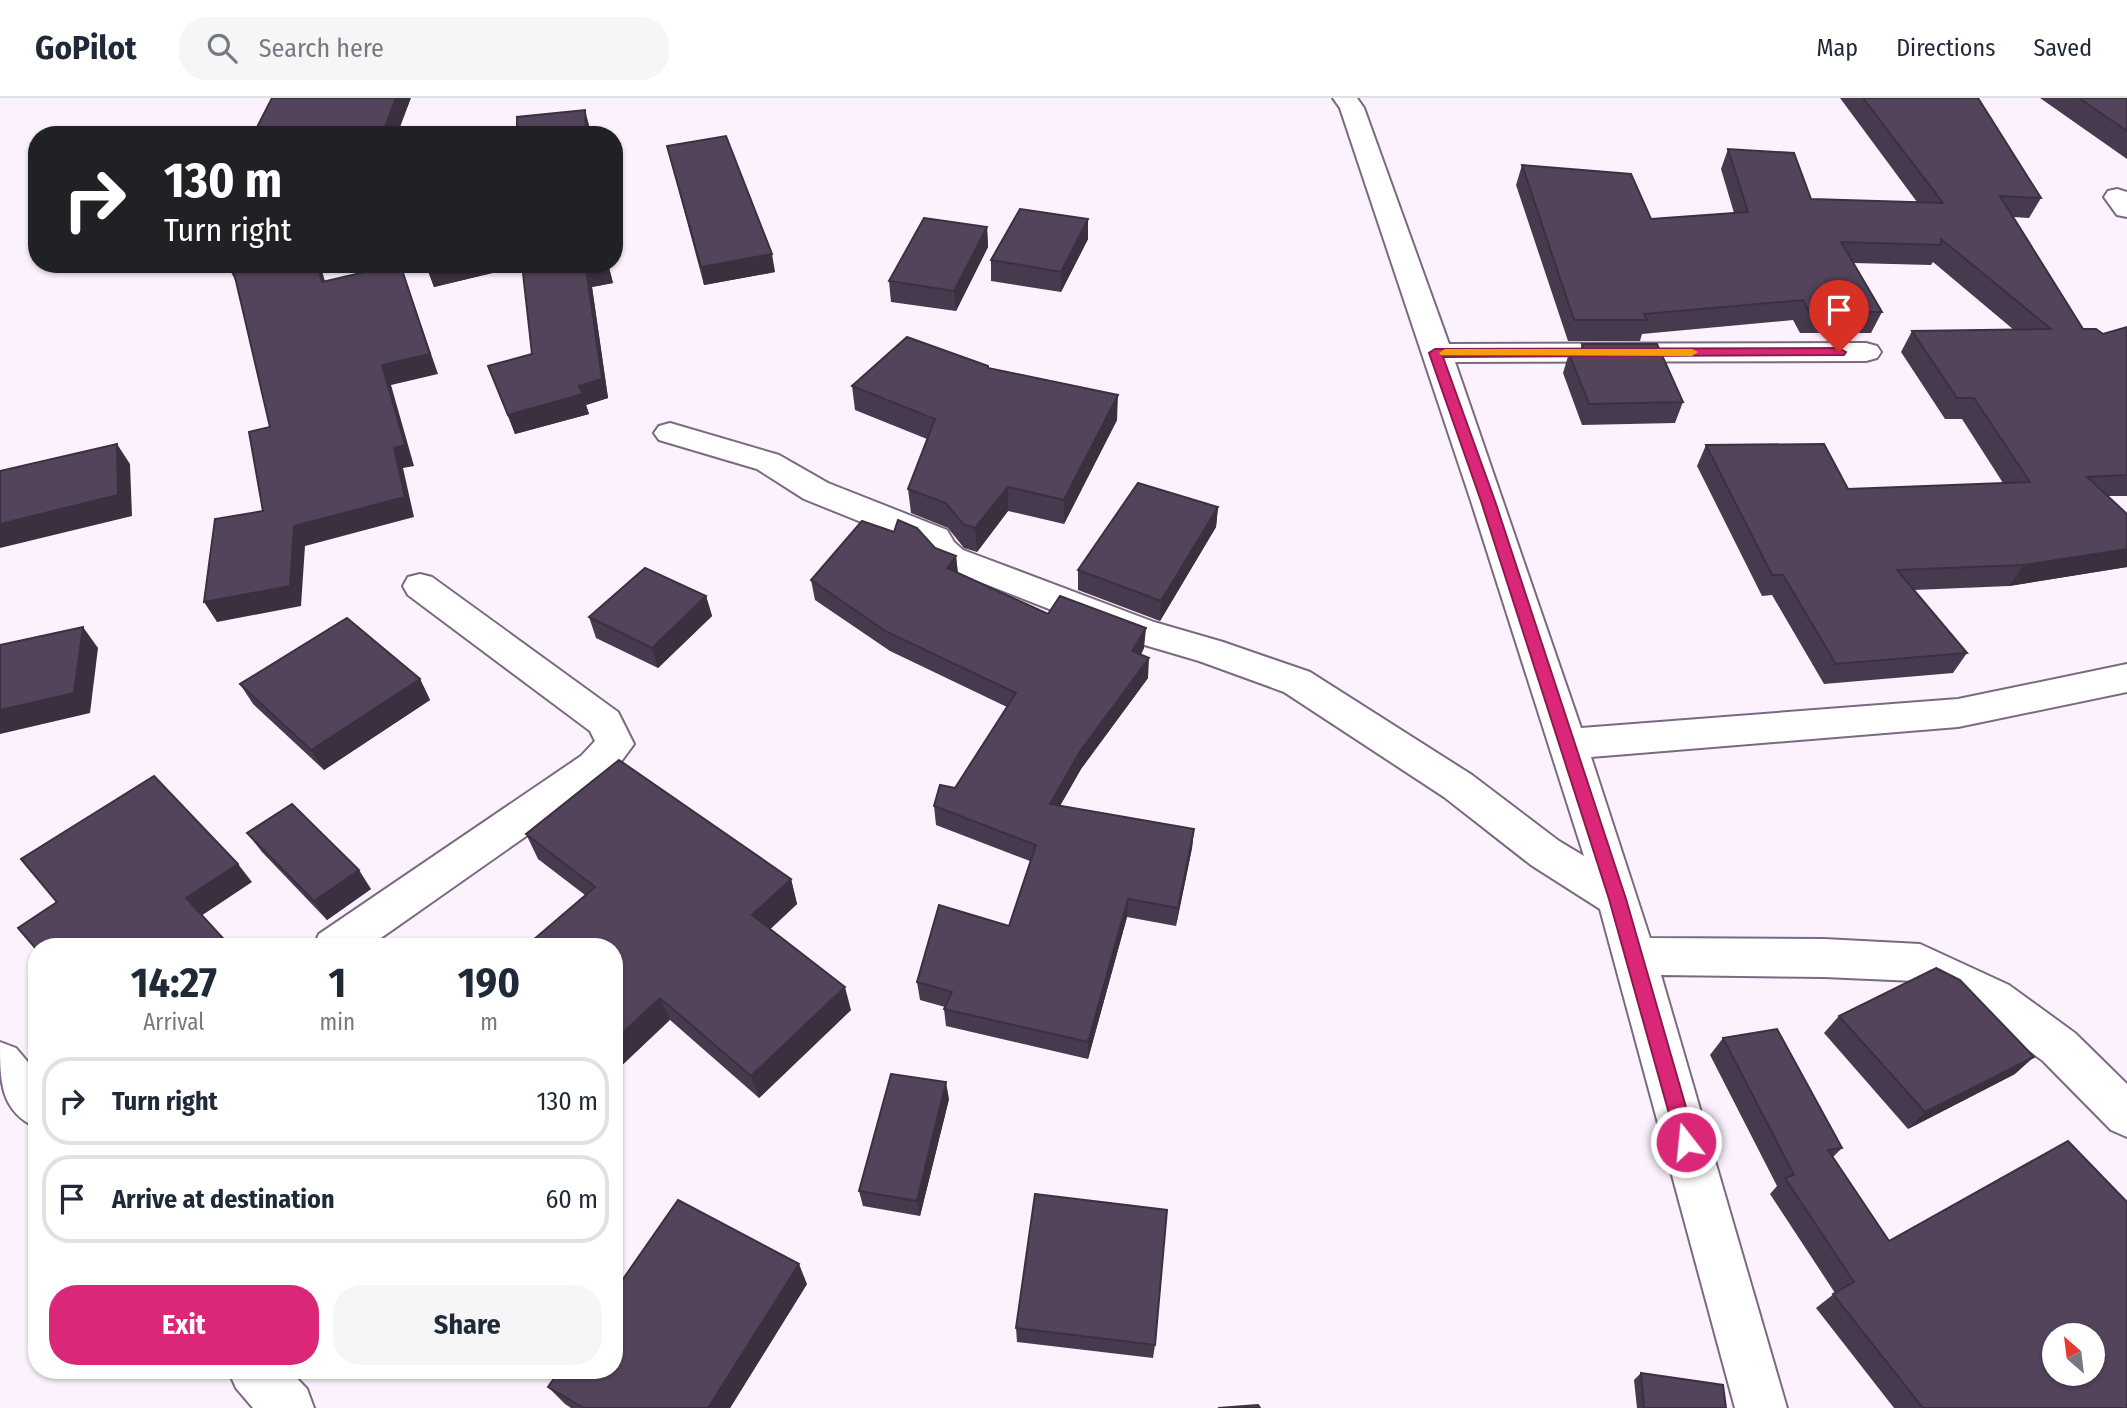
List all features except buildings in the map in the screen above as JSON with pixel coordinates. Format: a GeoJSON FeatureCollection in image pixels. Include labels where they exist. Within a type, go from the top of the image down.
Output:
{"type":"FeatureCollection","features":[{"type":"Feature","properties":{"kind":"street"},"geometry":{"type":"LineString","coordinates":[[1345,98],[1352,108],[1379,183],[1435,353],[1488,501],[1618,899],[1761,1408]]}},
{"type":"Feature","properties":{"kind":"street"},"geometry":{"type":"LineString","coordinates":[[1435,353],[1866,352]]}},
{"type":"Feature","properties":{"kind":"street"},"geometry":{"type":"LineString","coordinates":[[670,433],[768,461],[816,491],[935,538],[940,549],[951,558],[1144,632],[1210,651],[1297,682],[1458,786],[1545,853],[1618,899]]}},
{"type":"Feature","properties":{"kind":"street"},"geometry":{"type":"LineString","coordinates":[[347,938],[594,767],[615,744],[606,722],[421,586]]}},
{"type":"Feature","properties":{"kind":"street"},"geometry":{"type":"LineString","coordinates":[[1567,744],[1958,713],[2127,678]]}},
{"type":"Feature","properties":{"kind":"street"},"geometry":{"type":"LineString","coordinates":[[1634,956],[1920,962],[1994,999],[2059,1047],[2127,1115]]}},
{"type":"Feature","properties":{"kind":"street"},"geometry":{"type":"LineString","coordinates":[[0,1063],[28,1096]]}},
{"type":"Feature","properties":{"kind":"street"},"geometry":{"type":"LineString","coordinates":[[262,1379],[288,1408]]}},
{"type":"Feature","properties":{"kind":"slow traffic"},"geometry":{"type":"LineString","coordinates":[[1445,353],[1692,352]]}},
{"type":"Feature","properties":{"kind":"route"},"geometry":{"type":"LineString","coordinates":[[1686,1142],[1618,899],[1488,501],[1435,353],[1839,352]]}}]}
